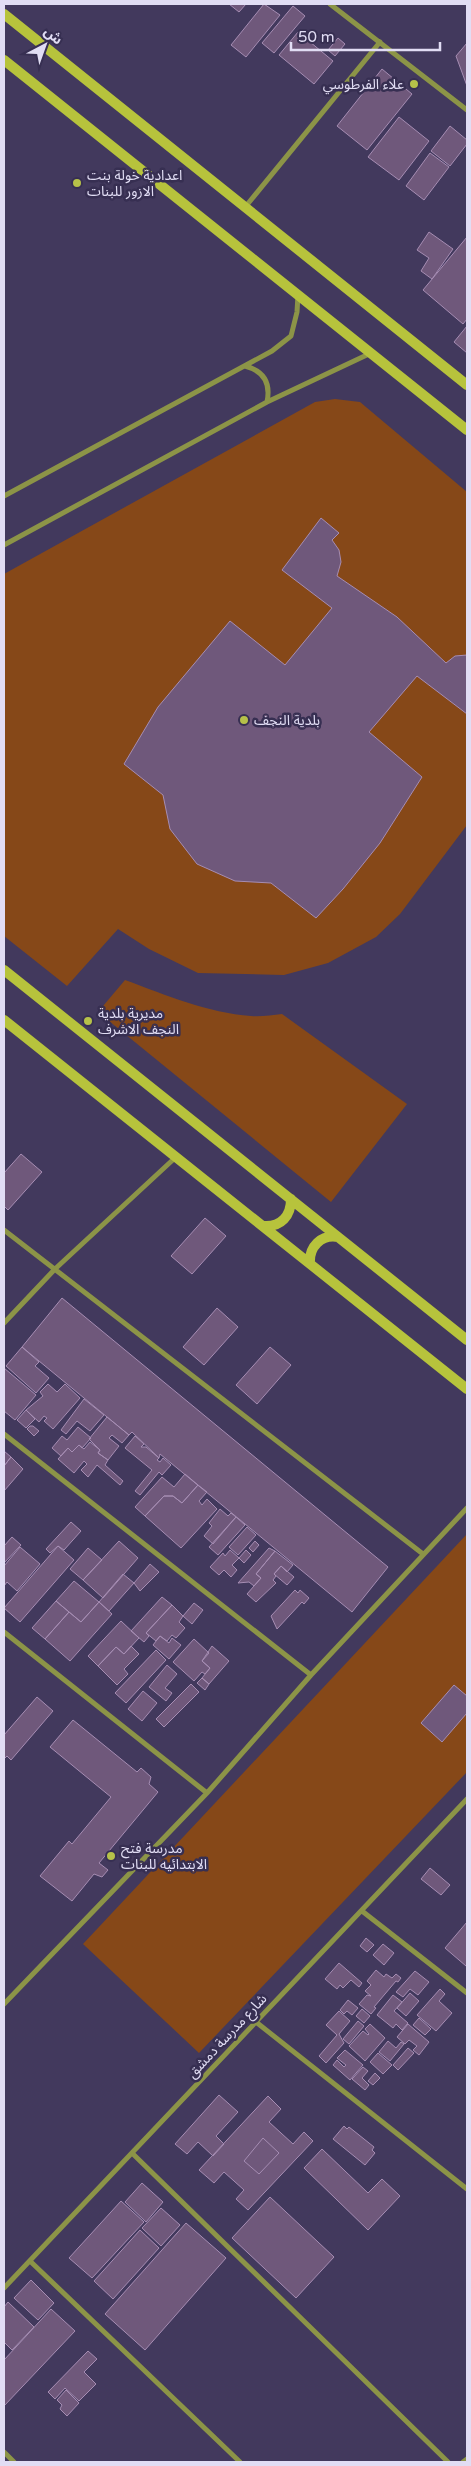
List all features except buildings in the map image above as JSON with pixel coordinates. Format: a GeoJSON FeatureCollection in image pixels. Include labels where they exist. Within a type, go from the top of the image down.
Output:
{"type":"FeatureCollection","features":[{"type":"Feature","properties":{"kind":"street"},"geometry":{"type":"LineString","coordinates":[[330,4],[467,110]]}},
{"type":"Feature","properties":{"kind":"street"},"geometry":{"type":"LineString","coordinates":[[4,14],[9,23],[246,206],[467,385]]}},
{"type":"Feature","properties":{"kind":"street"},"geometry":{"type":"LineString","coordinates":[[246,206],[380,42]]}},
{"type":"Feature","properties":{"kind":"street"},"geometry":{"type":"LineString","coordinates":[[4,60],[467,430]]}},
{"type":"Feature","properties":{"kind":"street"},"geometry":{"type":"LineString","coordinates":[[4,496],[272,351],[291,336],[297,312],[298,294]]}},
{"type":"Feature","properties":{"kind":"street"},"geometry":{"type":"LineString","coordinates":[[4,545],[267,402],[371,353]]}},
{"type":"Feature","properties":{"kind":"street"},"geometry":{"type":"LineString","coordinates":[[245,366],[255,369],[263,376],[270,389],[267,402]]}},
{"type":"Feature","properties":{"kind":"street"},"geometry":{"type":"LineString","coordinates":[[4,970],[467,1340]]}},
{"type":"Feature","properties":{"kind":"street"},"geometry":{"type":"LineString","coordinates":[[4,1020],[177,1156],[467,1390]]}},
{"type":"Feature","properties":{"kind":"street"},"geometry":{"type":"LineString","coordinates":[[4,1323],[55,1269],[177,1156]]}},
{"type":"Feature","properties":{"kind":"street"},"geometry":{"type":"LineString","coordinates":[[264,1226],[273,1226],[284,1220],[291,1207],[291,1199]]}},
{"type":"Feature","properties":{"kind":"street"},"geometry":{"type":"LineString","coordinates":[[4,1230],[424,1554]]}},
{"type":"Feature","properties":{"kind":"street"},"geometry":{"type":"LineString","coordinates":[[310,1263],[312,1248],[317,1243],[323,1238],[338,1237]]}},
{"type":"Feature","properties":{"kind":"street"},"geometry":{"type":"LineString","coordinates":[[4,1434],[311,1675]]}},
{"type":"Feature","properties":{"kind":"street"},"geometry":{"type":"LineString","coordinates":[[4,2004],[208,1793],[311,1675],[467,1508]]}},
{"type":"Feature","properties":{"kind":"street"},"geometry":{"type":"LineString","coordinates":[[4,1632],[208,1793]]}},
{"type":"Feature","properties":{"kind":"street","name":"شارع مدرسة دمشق"},"geometry":{"type":"LineString","coordinates":[[4,2288],[467,1799]]}},
{"type":"Feature","properties":{"kind":"street"},"geometry":{"type":"LineString","coordinates":[[362,1911],[467,1993]]}},
{"type":"Feature","properties":{"kind":"street"},"geometry":{"type":"LineString","coordinates":[[256,2022],[467,2189]]}},
{"type":"Feature","properties":{"kind":"street"},"geometry":{"type":"LineString","coordinates":[[132,2153],[448,2462]]}},
{"type":"Feature","properties":{"kind":"street"},"geometry":{"type":"LineString","coordinates":[[30,2261],[240,2462]]}},
{"type":"Feature","properties":{"kind":"street"},"geometry":{"type":"LineString","coordinates":[[4,2452],[14,2462]]}},
{"type":"Feature","properties":{"kind":"street"},"geometry":{"type":"LineString","coordinates":[[463,2462],[467,2458]]}},
{"type":"Feature","properties":{"kind":"shaded area"},"geometry":{"type":"Polygon","coordinates":[[[335,399],[360,402],[467,492],[467,825],[400,914],[376,937],[328,963],[284,975],[198,973],[149,949],[118,929],[67,986],[4,936],[4,574],[315,402],[335,399]]]}},
{"type":"Feature","properties":{"kind":"shaded area"},"geometry":{"type":"Polygon","coordinates":[[[125,980],[219,1011],[255,1016],[282,1014],[407,1104],[331,1202],[98,1012],[125,980]]]}},
{"type":"Feature","properties":{"kind":"shaded area"},"geometry":{"type":"Polygon","coordinates":[[[467,1534],[467,1772],[199,2053],[83,1944],[467,1534]]]}},
{"type":"Feature","properties":{"kind":"place","name":"علاء الفرطوسي"},"geometry":{"type":"Point","coordinates":[414,84]}},
{"type":"Feature","properties":{"kind":"place","name":"اعدادية خولة بنت الازور للبنات"},"geometry":{"type":"Point","coordinates":[77,183]}},
{"type":"Feature","properties":{"kind":"place","name":"بلدية النجف"},"geometry":{"type":"Point","coordinates":[244,720]}},
{"type":"Feature","properties":{"kind":"place","name":"مديرية بلدية النجف الاشرف"},"geometry":{"type":"Point","coordinates":[88,1021]}},
{"type":"Feature","properties":{"kind":"place","name":"مدرسة فتح الابتدائيه للبنات"},"geometry":{"type":"Point","coordinates":[111,1856]}}]}
